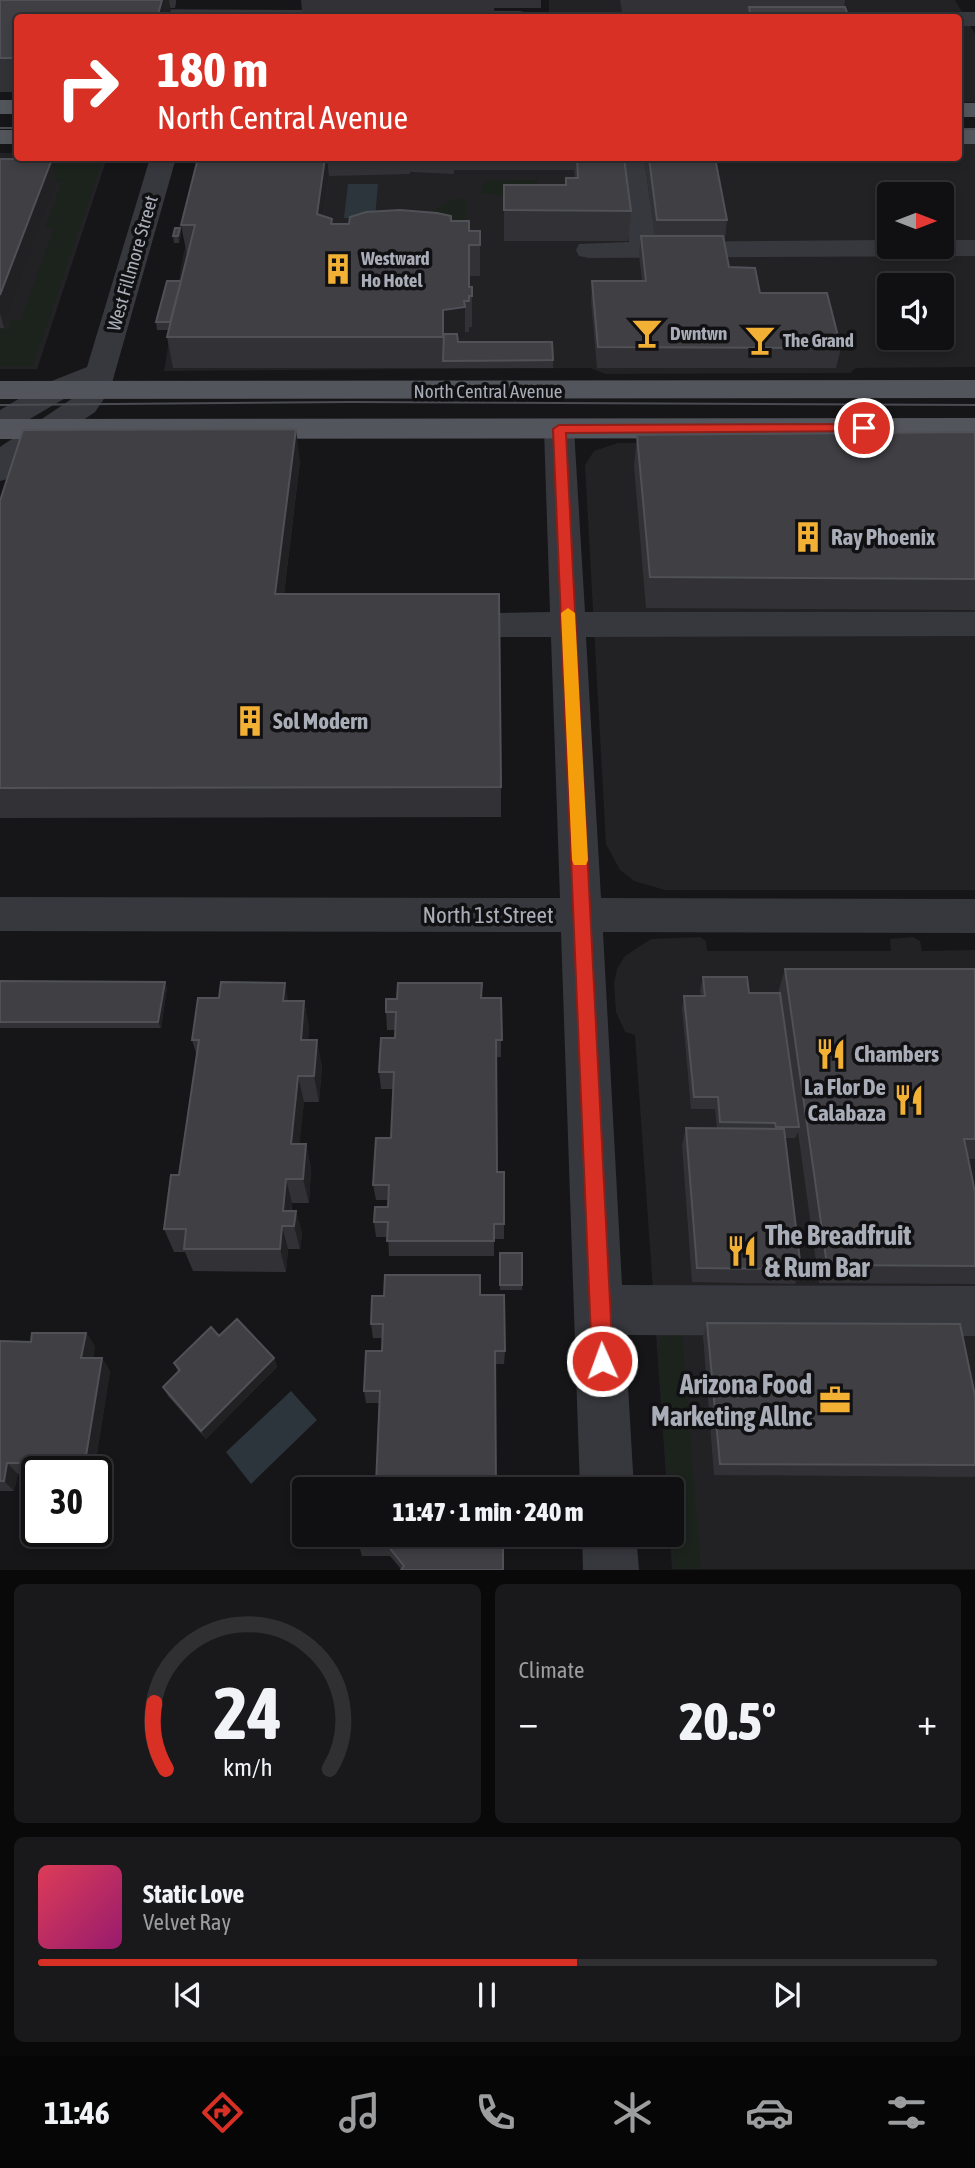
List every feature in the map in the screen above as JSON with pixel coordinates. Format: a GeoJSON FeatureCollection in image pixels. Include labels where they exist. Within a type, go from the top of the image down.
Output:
{"type":"FeatureCollection","features":[{"type":"Feature","properties":{"kind":"main road","name":"North Central Avenue"},"geometry":{"type":"LineString","coordinates":[[94,388],[975,389]]}},
{"type":"Feature","properties":{"kind":"main road","name":"North Central Avenue"},"geometry":{"type":"LineString","coordinates":[[0,390],[44,408],[559,429],[975,428]]}},
{"type":"Feature","properties":{"kind":"main road","name":"North Central Avenue"},"geometry":{"type":"LineString","coordinates":[[0,429],[44,408]]}},
{"type":"Feature","properties":{"kind":"street","name":"West Fillmore Street"},"geometry":{"type":"LineString","coordinates":[[94,388],[162,161]]}},
{"type":"Feature","properties":{"kind":"street"},"geometry":{"type":"LineString","coordinates":[[631,161],[644,250]]}},
{"type":"Feature","properties":{"kind":"street"},"geometry":{"type":"LineString","coordinates":[[589,250],[975,248]]}},
{"type":"Feature","properties":{"kind":"street"},"geometry":{"type":"LineString","coordinates":[[0,423],[94,388]]}},
{"type":"Feature","properties":{"kind":"street"},"geometry":{"type":"LineString","coordinates":[[0,471],[4,459],[44,408]]}},
{"type":"Feature","properties":{"kind":"street"},"geometry":{"type":"LineString","coordinates":[[559,429],[607,1477]]}},
{"type":"Feature","properties":{"kind":"street"},"geometry":{"type":"LineString","coordinates":[[499,625],[975,624]]}},
{"type":"Feature","properties":{"kind":"street","name":"North 1st Street"},"geometry":{"type":"LineString","coordinates":[[0,914],[975,916]]}},
{"type":"Feature","properties":{"kind":"street"},"geometry":{"type":"LineString","coordinates":[[600,1310],[975,1311]]}},
{"type":"Feature","properties":{"kind":"street"},"geometry":{"type":"LineString","coordinates":[[610,1547],[611,1570]]}},
{"type":"Feature","properties":{"kind":"shaded area"},"geometry":{"type":"Polygon","coordinates":[[[549,0],[955,0],[975,34],[975,102],[962,102],[962,14],[549,14],[549,0]]]}},
{"type":"Feature","properties":{"kind":"shaded area"},"geometry":{"type":"Polygon","coordinates":[[[246,13],[398,14],[246,14],[246,13]]]}},
{"type":"Feature","properties":{"kind":"shaded area"},"geometry":{"type":"Polygon","coordinates":[[[962,143],[975,143],[975,367],[856,368],[850,373],[606,374],[590,368],[164,371],[183,256],[205,161],[962,161],[962,143]]]}},
{"type":"Feature","properties":{"kind":"shaded area"},"geometry":{"type":"Polygon","coordinates":[[[0,153],[14,153],[14,161],[106,161],[37,369],[0,369],[0,153]]]}},
{"type":"Feature","properties":{"kind":"shaded area"},"geometry":{"type":"Polygon","coordinates":[[[37,161],[102,161],[33,366],[0,366],[0,329],[8,329],[11,320],[21,320],[54,228],[45,228],[62,182],[50,182],[32,172],[37,161]]]}},
{"type":"Feature","properties":{"kind":"shaded area"},"geometry":{"type":"Polygon","coordinates":[[[537,180],[538,188],[508,196],[481,194],[482,184],[488,181],[537,180]]]}},
{"type":"Feature","properties":{"kind":"shaded area"},"geometry":{"type":"Polygon","coordinates":[[[348,184],[378,184],[375,218],[344,218],[348,184]]]}},
{"type":"Feature","properties":{"kind":"shaded area"},"geometry":{"type":"Polygon","coordinates":[[[452,199],[466,199],[466,224],[394,230],[447,204],[452,199]]]}},
{"type":"Feature","properties":{"kind":"shaded area"},"geometry":{"type":"Polygon","coordinates":[[[618,443],[975,443],[975,890],[665,890],[634,881],[620,870],[606,844],[585,465],[594,451],[618,443]]]}},
{"type":"Feature","properties":{"kind":"shaded area"},"geometry":{"type":"Polygon","coordinates":[[[700,937],[706,941],[707,951],[891,951],[890,939],[913,937],[920,941],[922,951],[975,950],[975,1569],[672,1569],[671,1547],[684,1547],[684,1477],[666,1477],[635,1035],[625,1032],[616,1012],[614,984],[617,969],[625,956],[651,939],[700,937]]]}},
{"type":"Feature","properties":{"kind":"shaded area"},"geometry":{"type":"Polygon","coordinates":[[[682,1335],[701,1569],[673,1569],[673,1547],[684,1547],[684,1477],[667,1477],[658,1350],[661,1337],[682,1335]]]}},
{"type":"Feature","properties":{"kind":"shaded area"},"geometry":{"type":"Polygon","coordinates":[[[291,1391],[317,1420],[251,1484],[226,1452],[291,1391]]]}},
{"type":"Feature","properties":{"kind":"building"},"geometry":{"type":"Polygon","coordinates":[[[0,0],[162,0],[158,14],[14,14],[14,58],[0,58],[0,0]]]}},
{"type":"Feature","properties":{"kind":"building"},"geometry":{"type":"Polygon","coordinates":[[[749,7],[845,7],[848,14],[750,14],[749,7]]]}},
{"type":"Feature","properties":{"kind":"building"},"geometry":{"type":"Polygon","coordinates":[[[0,159],[51,161],[0,295],[0,159]]]}},
{"type":"Feature","properties":{"kind":"building","name":"Westward Ho Hotel"},"geometry":{"type":"Polygon","coordinates":[[[197,161],[325,161],[317,214],[332,219],[331,224],[349,224],[350,217],[366,212],[400,210],[437,213],[451,216],[451,221],[469,221],[469,231],[480,231],[480,245],[469,245],[469,287],[472,287],[472,296],[469,296],[469,301],[464,301],[465,307],[443,310],[443,337],[167,337],[195,225],[181,225],[197,161]]]}},
{"type":"Feature","properties":{"kind":"building"},"geometry":{"type":"Polygon","coordinates":[[[577,161],[624,161],[631,211],[504,210],[504,185],[566,185],[566,178],[578,178],[577,161]]]}},
{"type":"Feature","properties":{"kind":"building"},"geometry":{"type":"Polygon","coordinates":[[[649,161],[716,161],[727,220],[657,220],[649,161]]]}},
{"type":"Feature","properties":{"kind":"building"},"geometry":{"type":"Polygon","coordinates":[[[175,228],[180,228],[178,236],[173,236],[175,228]]]}},
{"type":"Feature","properties":{"kind":"building"},"geometry":{"type":"Polygon","coordinates":[[[641,236],[723,236],[729,267],[755,268],[760,293],[827,293],[841,348],[598,347],[592,281],[646,281],[641,236]]]}},
{"type":"Feature","properties":{"kind":"building"},"geometry":{"type":"Polygon","coordinates":[[[167,281],[181,281],[170,322],[156,322],[167,281]]]}},
{"type":"Feature","properties":{"kind":"building"},"geometry":{"type":"Polygon","coordinates":[[[444,334],[457,334],[458,342],[552,342],[553,360],[443,361],[444,334]]]}},
{"type":"Feature","properties":{"kind":"building","name":"Sol Modern"},"geometry":{"type":"Polygon","coordinates":[[[296,429],[275,594],[499,594],[501,787],[0,788],[0,501],[23,430],[296,429]]]}},
{"type":"Feature","properties":{"kind":"building","name":"Ray Phoenix"},"geometry":{"type":"Polygon","coordinates":[[[975,432],[975,579],[650,577],[637,435],[975,432]]]}},
{"type":"Feature","properties":{"kind":"building"},"geometry":{"type":"Polygon","coordinates":[[[785,969],[975,969],[975,1139],[964,1139],[975,1192],[975,1266],[827,1265],[785,969]]]}},
{"type":"Feature","properties":{"kind":"building"},"geometry":{"type":"Polygon","coordinates":[[[703,977],[747,977],[749,993],[780,993],[799,1127],[776,1127],[775,1123],[720,1122],[718,1097],[694,1097],[684,996],[705,996],[703,977]]]}},
{"type":"Feature","properties":{"kind":"building"},"geometry":{"type":"Polygon","coordinates":[[[0,981],[165,982],[158,1022],[0,1022],[0,981]]]}},
{"type":"Feature","properties":{"kind":"building"},"geometry":{"type":"Polygon","coordinates":[[[221,982],[285,983],[283,1001],[304,1001],[301,1040],[317,1040],[314,1076],[298,1076],[291,1144],[306,1144],[303,1179],[286,1179],[283,1211],[296,1211],[294,1226],[282,1226],[280,1249],[184,1249],[186,1229],[164,1229],[171,1175],[179,1175],[199,1040],[192,1040],[198,998],[219,998],[221,982]]]}},
{"type":"Feature","properties":{"kind":"building"},"geometry":{"type":"Polygon","coordinates":[[[398,983],[482,983],[481,998],[501,998],[502,1040],[496,1040],[497,1172],[504,1172],[504,1224],[494,1224],[494,1241],[387,1241],[388,1222],[374,1222],[375,1207],[388,1207],[389,1185],[373,1185],[376,1138],[391,1138],[394,1072],[379,1072],[381,1038],[395,1038],[396,1012],[386,1012],[386,999],[397,999],[398,983]]]}},
{"type":"Feature","properties":{"kind":"building"},"geometry":{"type":"Polygon","coordinates":[[[686,1128],[784,1129],[801,1269],[697,1268],[686,1128]]]}},
{"type":"Feature","properties":{"kind":"building"},"geometry":{"type":"Polygon","coordinates":[[[500,1253],[522,1253],[522,1285],[500,1285],[500,1253]]]}},
{"type":"Feature","properties":{"kind":"building"},"geometry":{"type":"Polygon","coordinates":[[[385,1275],[480,1275],[480,1295],[504,1295],[505,1351],[495,1351],[496,1477],[376,1477],[380,1391],[364,1391],[366,1351],[382,1351],[383,1324],[371,1324],[372,1296],[384,1296],[385,1275]]]}},
{"type":"Feature","properties":{"kind":"building"},"geometry":{"type":"Polygon","coordinates":[[[237,1319],[274,1358],[201,1431],[163,1387],[180,1370],[174,1363],[211,1327],[219,1336],[237,1319]]]}},
{"type":"Feature","properties":{"kind":"building","name":"Arizona Food Marketing Allnc"},"geometry":{"type":"Polygon","coordinates":[[[707,1323],[960,1324],[975,1396],[975,1465],[720,1464],[707,1323]]]}},
{"type":"Feature","properties":{"kind":"building"},"geometry":{"type":"Polygon","coordinates":[[[32,1333],[86,1333],[81,1358],[102,1358],[86,1456],[21,1456],[21,1463],[7,1463],[4,1481],[0,1481],[0,1341],[31,1342],[32,1333]]]}},
{"type":"Feature","properties":{"kind":"building"},"geometry":{"type":"Polygon","coordinates":[[[389,1547],[503,1547],[503,1570],[401,1570],[404,1566],[389,1547]]]}},
{"type":"Feature","properties":{"kind":"tram line"},"geometry":{"type":"LineString","coordinates":[[0,128],[14,128]]}},
{"type":"Feature","properties":{"kind":"tram line"},"geometry":{"type":"LineString","coordinates":[[962,129],[975,129]]}},
{"type":"Feature","properties":{"kind":"tram line"},"geometry":{"type":"LineString","coordinates":[[0,405],[351,402],[975,405]]}},
{"type":"Feature","properties":{"kind":"slow traffic"},"geometry":{"type":"LineString","coordinates":[[568,613],[580,860]]}},
{"type":"Feature","properties":{"kind":"place","name":"Westward Ho Hotel"},"geometry":{"type":"Point","coordinates":[338,269]}},
{"type":"Feature","properties":{"kind":"place","name":"Dwntwn"},"geometry":{"type":"Point","coordinates":[647,333]}},
{"type":"Feature","properties":{"kind":"place","name":"The Grand"},"geometry":{"type":"Point","coordinates":[760,340]}},
{"type":"Feature","properties":{"kind":"place","name":"Ray Phoenix"},"geometry":{"type":"Point","coordinates":[808,537]}},
{"type":"Feature","properties":{"kind":"place","name":"Sol Modern"},"geometry":{"type":"Point","coordinates":[250,721]}},
{"type":"Feature","properties":{"kind":"place","name":"Chambers"},"geometry":{"type":"Point","coordinates":[831,1054]}},
{"type":"Feature","properties":{"kind":"place","name":"La Flor De Calabaza"},"geometry":{"type":"Point","coordinates":[909,1100]}},
{"type":"Feature","properties":{"kind":"place","name":"The Breadfruit & Rum Bar"},"geometry":{"type":"Point","coordinates":[742,1251]}},
{"type":"Feature","properties":{"kind":"place","name":"Arizona Food Marketing Allnc"},"geometry":{"type":"Point","coordinates":[835,1400]}},
{"type":"Feature","properties":{"kind":"route"},"geometry":{"type":"LineString","coordinates":[[602,1361],[559,429],[864,428]]}}]}
